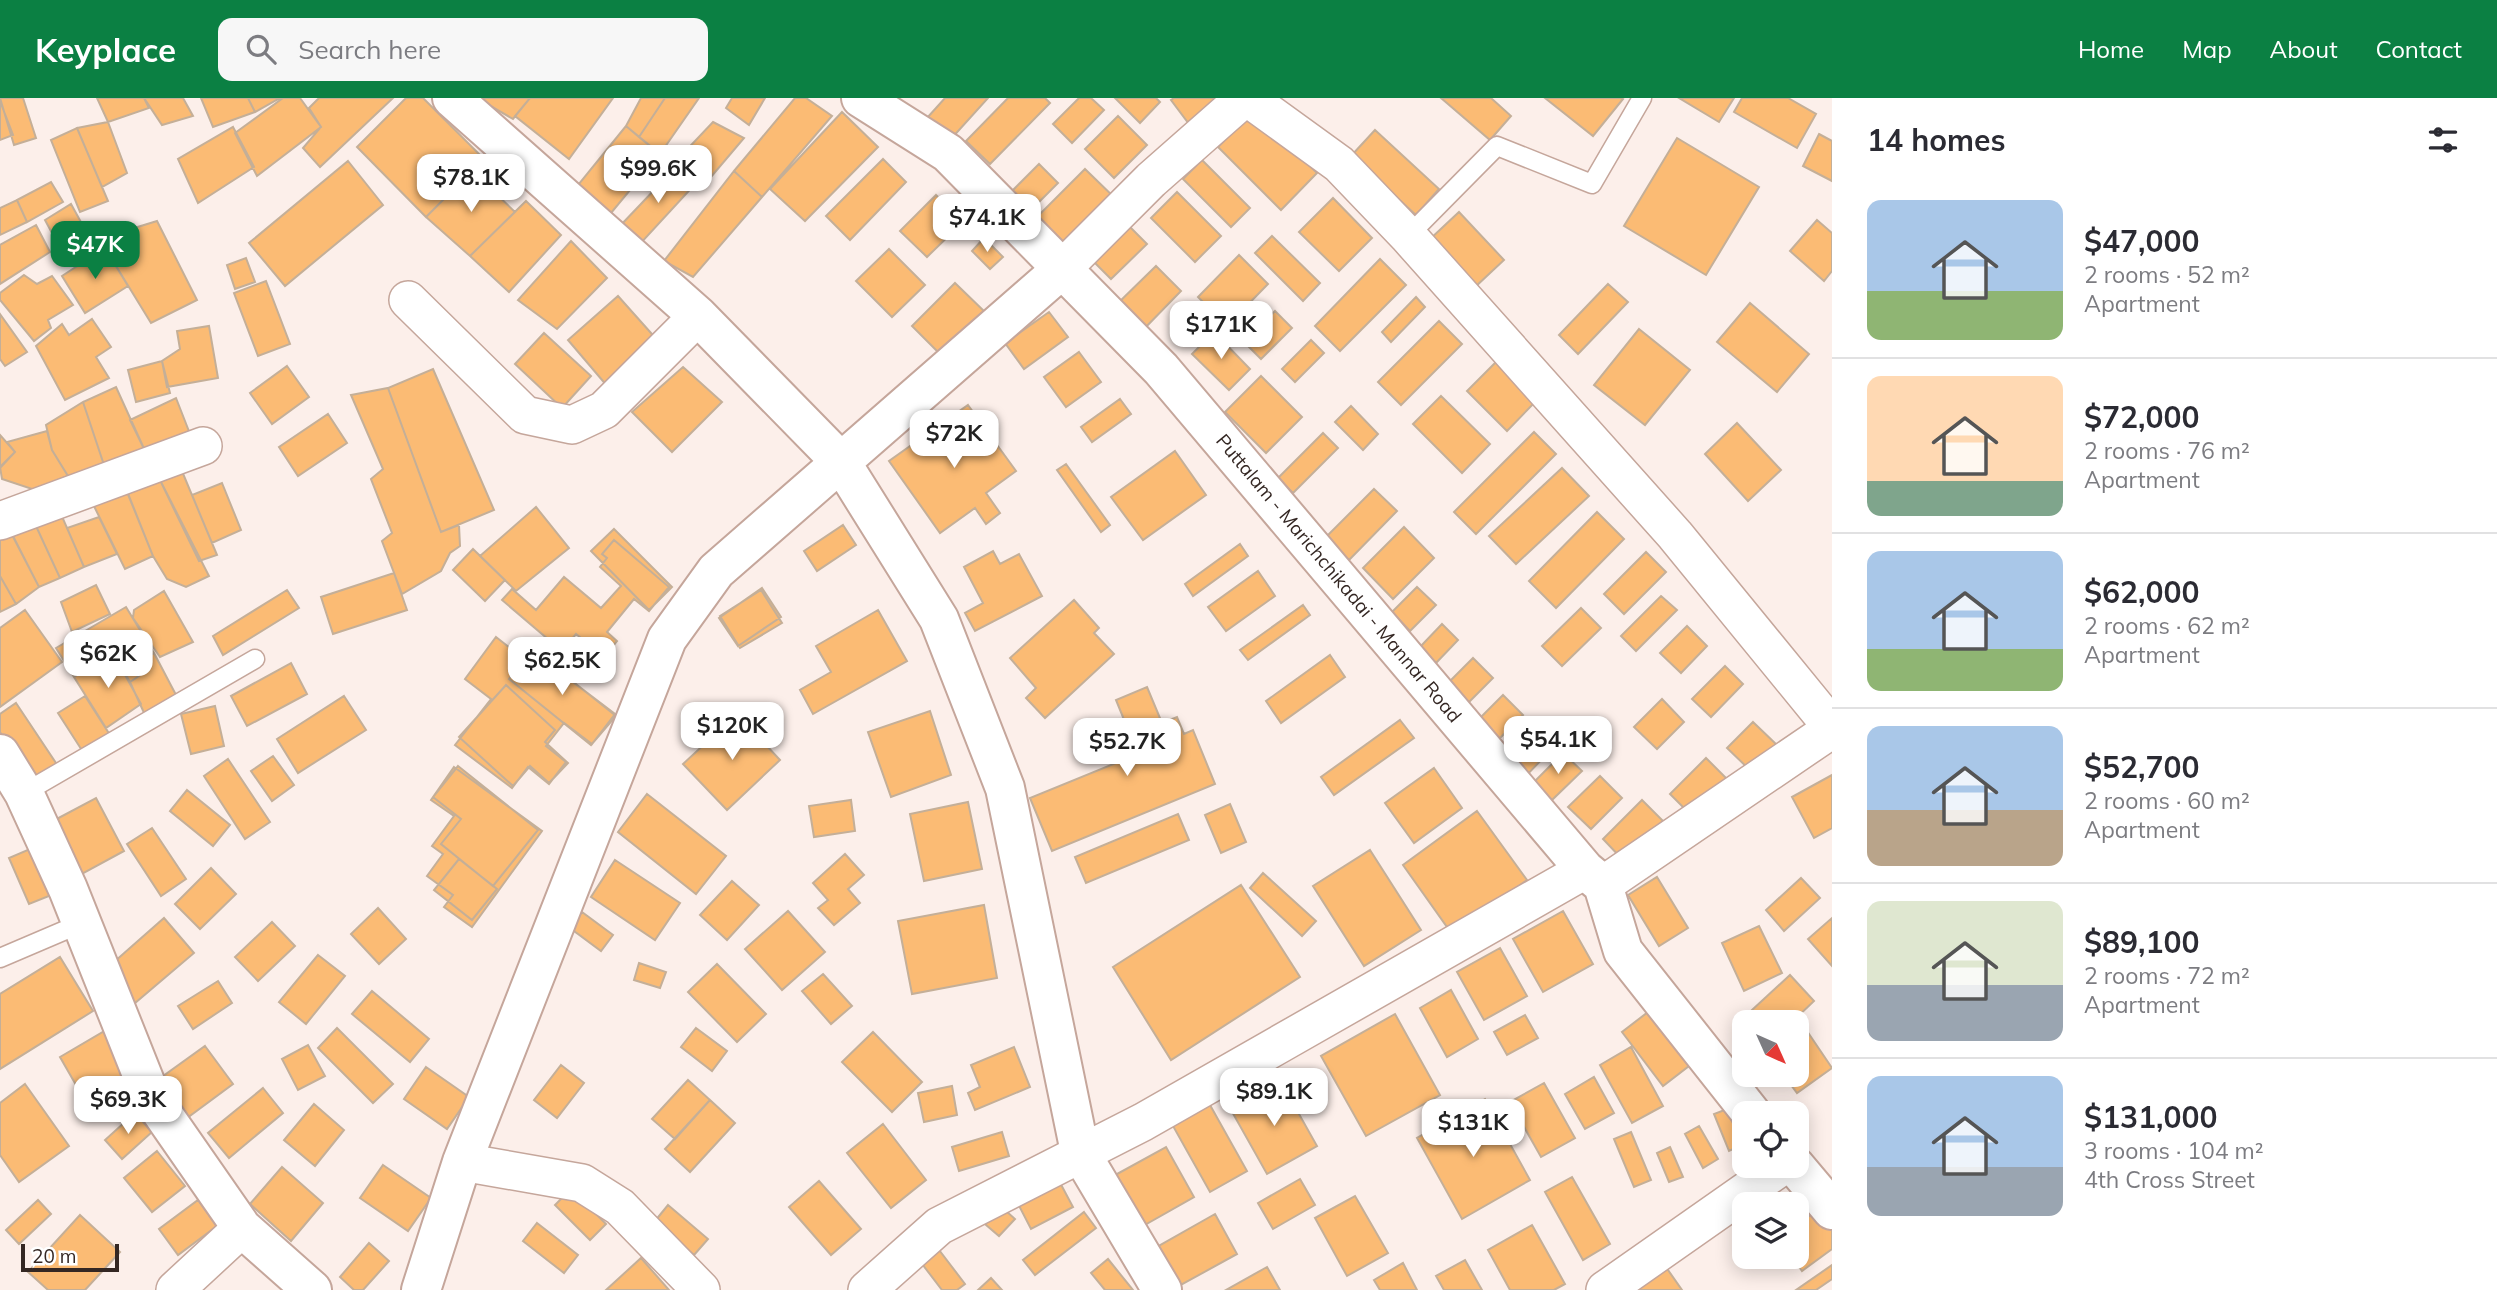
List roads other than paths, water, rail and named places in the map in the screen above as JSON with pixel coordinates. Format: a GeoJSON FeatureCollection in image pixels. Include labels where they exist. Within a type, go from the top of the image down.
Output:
{"type":"FeatureCollection","features":[{"type":"Feature","properties":{"kind":"street"},"geometry":{"type":"LineString","coordinates":[[452,98],[698,316],[841,462],[939,619],[1005,788],[1080,1152],[1162,1290]]}},
{"type":"Feature","properties":{"kind":"street","name":"Puttalam - Marichchikadai - Mannar Road"},"geometry":{"type":"LineString","coordinates":[[861,98],[948,153],[1161,369],[1594,878],[1623,951],[1742,1101]]}},
{"type":"Feature","properties":{"kind":"street"},"geometry":{"type":"LineString","coordinates":[[421,1290],[462,1162],[667,639],[716,571],[1062,269],[1151,180],[1246,98],[1339,164],[1408,236],[1675,535],[1832,728],[1594,878],[1143,1122],[939,1226],[867,1290]]}},
{"type":"Feature","properties":{"kind":"street"},"geometry":{"type":"LineString","coordinates":[[408,300],[525,415],[572,425],[604,410],[698,316]]}},
{"type":"Feature","properties":{"kind":"street"},"geometry":{"type":"LineString","coordinates":[[0,521],[203,446]]}},
{"type":"Feature","properties":{"kind":"street"},"geometry":{"type":"LineString","coordinates":[[0,754],[24,793],[82,923],[151,1097],[242,1228],[312,1290]]}},
{"type":"Feature","properties":{"kind":"street"},"geometry":{"type":"LineString","coordinates":[[462,1162],[582,1183],[620,1207],[701,1290]]}},
{"type":"Feature","properties":{"kind":"street"},"geometry":{"type":"LineString","coordinates":[[1605,1290],[1765,1178]]}},
{"type":"Feature","properties":{"kind":"street"},"geometry":{"type":"LineString","coordinates":[[1805,1178],[1832,1210]]}},
{"type":"Feature","properties":{"kind":"street"},"geometry":{"type":"LineString","coordinates":[[175,1290],[242,1228]]}},
{"type":"Feature","properties":{"kind":"lane"},"geometry":{"type":"LineString","coordinates":[[1408,236],[1497,146],[1592,184],[1642,98]]}},
{"type":"Feature","properties":{"kind":"lane"},"geometry":{"type":"LineString","coordinates":[[24,793],[255,659]]}},
{"type":"Feature","properties":{"kind":"lane"},"geometry":{"type":"LineString","coordinates":[[0,958],[82,923]]}}]}
